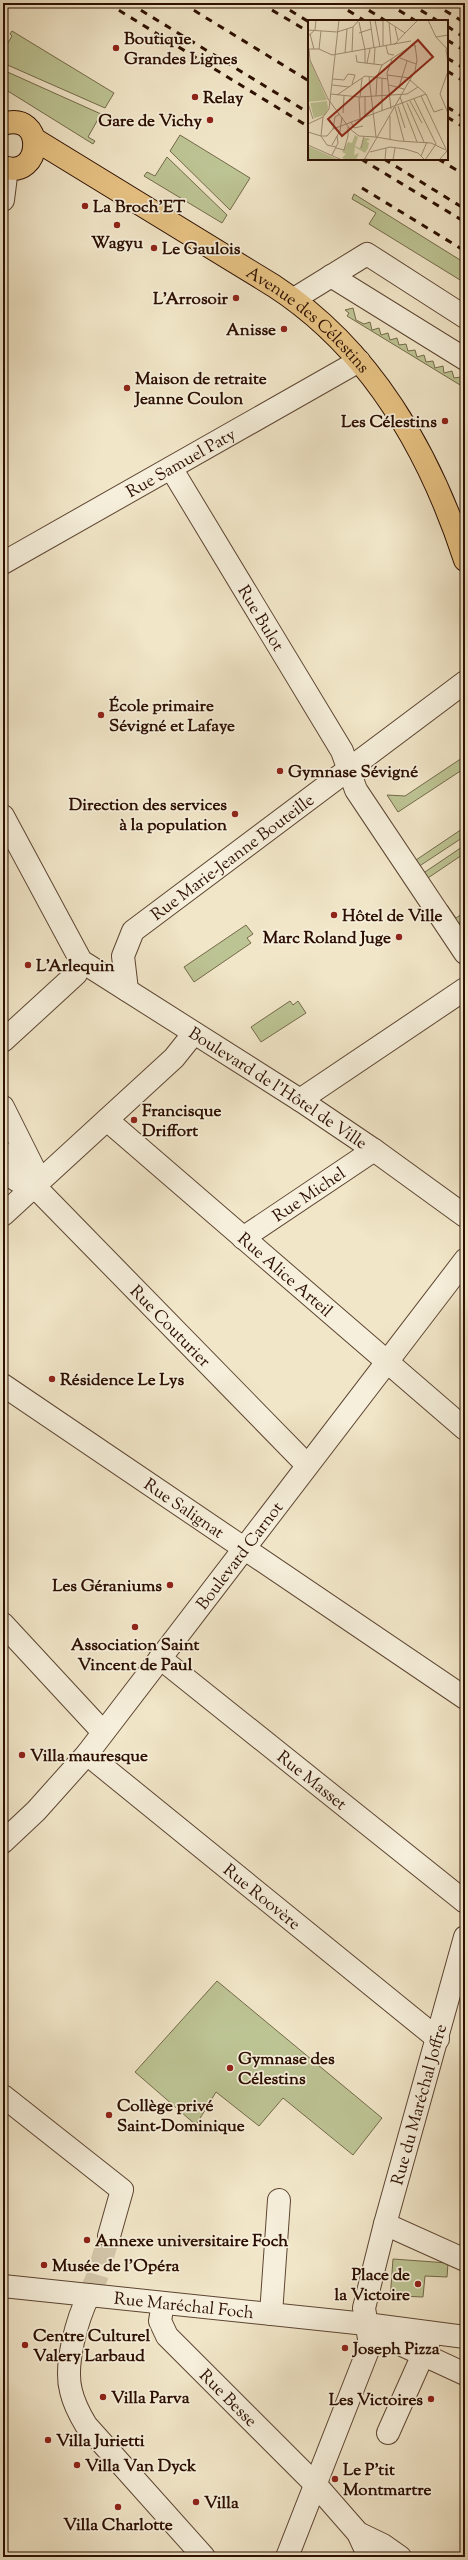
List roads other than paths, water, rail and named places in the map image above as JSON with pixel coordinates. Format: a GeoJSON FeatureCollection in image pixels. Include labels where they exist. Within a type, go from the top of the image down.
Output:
{"type":"FeatureCollection","features":[{"type":"Feature","properties":{"kind":"main road","name":"Avenue des Célestins"},"geometry":{"type":"LineString","coordinates":[[7,120],[27,128],[34,139],[65,156],[294,299],[320,321],[359,361],[394,407],[422,455],[439,489],[463,549]]}},
{"type":"Feature","properties":{"kind":"main road"},"geometry":{"type":"LineString","coordinates":[[29,161],[35,147],[34,139]]}},
{"type":"Feature","properties":{"kind":"main road"},"geometry":{"type":"LineString","coordinates":[[5,168],[15,168],[29,161],[65,156]]}},
{"type":"Feature","properties":{"kind":"street"},"geometry":{"type":"LineString","coordinates":[[3,200],[5,168]]}},
{"type":"Feature","properties":{"kind":"street"},"geometry":{"type":"LineString","coordinates":[[294,299],[367,254],[435,291]]}},
{"type":"Feature","properties":{"kind":"street"},"geometry":{"type":"LineString","coordinates":[[390,255],[465,316]]}},
{"type":"Feature","properties":{"kind":"street"},"geometry":{"type":"LineString","coordinates":[[331,276],[465,359]]}},
{"type":"Feature","properties":{"kind":"street","name":"Rue Samuel Paty"},"geometry":{"type":"LineString","coordinates":[[3,563],[359,361]]}},
{"type":"Feature","properties":{"kind":"street","name":"Rue Bulot"},"geometry":{"type":"LineString","coordinates":[[171,468],[342,751],[356,790],[465,953]]}},
{"type":"Feature","properties":{"kind":"street","name":"Rue Marie-Jeanne Bouteille"},"geometry":{"type":"LineString","coordinates":[[127,990],[123,956],[133,931],[465,682]]}},
{"type":"Feature","properties":{"kind":"street"},"geometry":{"type":"LineString","coordinates":[[3,816],[85,963],[76,974],[3,1041]]}},
{"type":"Feature","properties":{"kind":"street","name":"Boulevard de l'Hôtel de Ville"},"geometry":{"type":"LineString","coordinates":[[85,963],[300,1100],[374,1150],[465,1216]]}},
{"type":"Feature","properties":{"kind":"street"},"geometry":{"type":"LineString","coordinates":[[300,1100],[465,989]]}},
{"type":"Feature","properties":{"kind":"street"},"geometry":{"type":"LineString","coordinates":[[3,1215],[174,1058],[194,1033]]}},
{"type":"Feature","properties":{"kind":"street"},"geometry":{"type":"LineString","coordinates":[[3,1107],[33,1167],[34,1187]]}},
{"type":"Feature","properties":{"kind":"street","name":"Rue Alice Arteil"},"geometry":{"type":"LineString","coordinates":[[107,1120],[465,1429]]}},
{"type":"Feature","properties":{"kind":"street","name":"Rue Michel"},"geometry":{"type":"LineString","coordinates":[[243,1238],[374,1150]]}},
{"type":"Feature","properties":{"kind":"street"},"geometry":{"type":"LineString","coordinates":[[3,1153],[16,1180],[34,1187]]}},
{"type":"Feature","properties":{"kind":"street","name":"Rue Couturier"},"geometry":{"type":"LineString","coordinates":[[34,1187],[307,1465]]}},
{"type":"Feature","properties":{"kind":"street","name":"Boulevard Carnot"},"geometry":{"type":"LineString","coordinates":[[3,1842],[36,1811],[87,1754],[243,1548],[465,1260]]}},
{"type":"Feature","properties":{"kind":"street","name":"Rue Salignat"},"geometry":{"type":"LineString","coordinates":[[3,1385],[465,1698]]}},
{"type":"Feature","properties":{"kind":"street"},"geometry":{"type":"LineString","coordinates":[[3,1624],[103,1732]]}},
{"type":"Feature","properties":{"kind":"street","name":"Rue Masset"},"geometry":{"type":"LineString","coordinates":[[160,1658],[465,1902]]}},
{"type":"Feature","properties":{"kind":"street","name":"Rue Roovère"},"geometry":{"type":"LineString","coordinates":[[87,1754],[438,2039]]}},
{"type":"Feature","properties":{"kind":"street","name":"Rue du Maréchal Joffre"},"geometry":{"type":"LineString","coordinates":[[385,2224],[438,2039],[465,1937]]}},
{"type":"Feature","properties":{"kind":"street"},"geometry":{"type":"LineString","coordinates":[[3,2096],[122,2190],[110,2236]]}},
{"type":"Feature","properties":{"kind":"street"},"geometry":{"type":"LineString","coordinates":[[271,2314],[279,2200]]}},
{"type":"Feature","properties":{"kind":"street"},"geometry":{"type":"LineString","coordinates":[[287,2557],[370,2345],[364,2308],[385,2224],[465,2260]]}},
{"type":"Feature","properties":{"kind":"street","name":"Rue Maréchal Foch"},"geometry":{"type":"LineString","coordinates":[[3,2286],[366,2324]]}},
{"type":"Feature","properties":{"kind":"street"},"geometry":{"type":"LineString","coordinates":[[89,2295],[80,2313],[68,2373],[71,2391],[77,2410],[86,2425],[204,2557]]}},
{"type":"Feature","properties":{"kind":"street","name":"Rue Besse"},"geometry":{"type":"LineString","coordinates":[[163,2303],[160,2321],[168,2336],[316,2485],[358,2533]]}},
{"type":"Feature","properties":{"kind":"street"},"geometry":{"type":"LineString","coordinates":[[366,2324],[465,2337]]}},
{"type":"Feature","properties":{"kind":"street"},"geometry":{"type":"LineString","coordinates":[[366,2324],[387,2338],[465,2374]]}},
{"type":"Feature","properties":{"kind":"street"},"geometry":{"type":"LineString","coordinates":[[388,2434],[433,2333]]}},
{"type":"Feature","properties":{"kind":"street"},"geometry":{"type":"LineString","coordinates":[[358,2533],[369,2557]]}},
{"type":"Feature","properties":{"kind":"street"},"geometry":{"type":"LineString","coordinates":[[358,2533],[383,2545],[400,2557]]}},
{"type":"Feature","properties":{"kind":"tunnel"},"geometry":{"type":"LineString","coordinates":[[89,2295],[97,2277],[109,2236]]}},
{"type":"Feature","properties":{"kind":"railway"},"geometry":{"type":"LineString","coordinates":[[107,3],[308,126]]}},
{"type":"Feature","properties":{"kind":"railway"},"geometry":{"type":"LineString","coordinates":[[129,3],[308,112]]}},
{"type":"Feature","properties":{"kind":"railway"},"geometry":{"type":"LineString","coordinates":[[182,3],[308,80]]}},
{"type":"Feature","properties":{"kind":"railway"},"geometry":{"type":"LineString","coordinates":[[260,3],[308,31]]}},
{"type":"Feature","properties":{"kind":"railway"},"geometry":{"type":"LineString","coordinates":[[278,3],[308,21]]}},
{"type":"Feature","properties":{"kind":"railway"},"geometry":{"type":"LineString","coordinates":[[336,3],[363,20]]}},
{"type":"Feature","properties":{"kind":"railway"},"geometry":{"type":"LineString","coordinates":[[357,3],[384,20]]}},
{"type":"Feature","properties":{"kind":"railway"},"geometry":{"type":"LineString","coordinates":[[387,3],[414,20]]}},
{"type":"Feature","properties":{"kind":"railway"},"geometry":{"type":"LineString","coordinates":[[409,3],[436,20]]}},
{"type":"Feature","properties":{"kind":"railway"},"geometry":{"type":"LineString","coordinates":[[433,3],[465,23]]}},
{"type":"Feature","properties":{"kind":"railway"},"geometry":{"type":"LineString","coordinates":[[454,3],[465,10]]}},
{"type":"Feature","properties":{"kind":"railway"},"geometry":{"type":"LineString","coordinates":[[448,27],[465,38]]}},
{"type":"Feature","properties":{"kind":"railway"},"geometry":{"type":"LineString","coordinates":[[448,41],[465,51]]}},
{"type":"Feature","properties":{"kind":"railway"},"geometry":{"type":"LineString","coordinates":[[448,59],[465,69]]}},
{"type":"Feature","properties":{"kind":"railway"},"geometry":{"type":"LineString","coordinates":[[448,72],[465,82]]}},
{"type":"Feature","properties":{"kind":"railway"},"geometry":{"type":"LineString","coordinates":[[448,108],[465,118]]}},
{"type":"Feature","properties":{"kind":"railway"},"geometry":{"type":"LineString","coordinates":[[448,118],[465,128]]}},
{"type":"Feature","properties":{"kind":"railway"},"geometry":{"type":"LineString","coordinates":[[363,160],[465,222]]}},
{"type":"Feature","properties":{"kind":"railway"},"geometry":{"type":"LineString","coordinates":[[386,160],[465,209]]}},
{"type":"Feature","properties":{"kind":"railway"},"geometry":{"type":"LineString","coordinates":[[440,160],[465,175]]}},
{"type":"Feature","properties":{"kind":"railway"},"geometry":{"type":"LineString","coordinates":[[362,188],[465,251]]}},
{"type":"Feature","properties":{"kind":"place","name":"Boutique Grandes Lignes"},"geometry":{"type":"Point","coordinates":[116,48]}},
{"type":"Feature","properties":{"kind":"place","name":"Relay"},"geometry":{"type":"Point","coordinates":[195,97]}},
{"type":"Feature","properties":{"kind":"place","name":"Gare de Vichy"},"geometry":{"type":"Point","coordinates":[210,120]}},
{"type":"Feature","properties":{"kind":"place","name":"La Broch'ET"},"geometry":{"type":"Point","coordinates":[85,206]}},
{"type":"Feature","properties":{"kind":"place","name":"Wagyu"},"geometry":{"type":"Point","coordinates":[117,225]}},
{"type":"Feature","properties":{"kind":"place","name":"Le Gaulois"},"geometry":{"type":"Point","coordinates":[154,248]}},
{"type":"Feature","properties":{"kind":"place","name":"L'Arrosoir"},"geometry":{"type":"Point","coordinates":[236,298]}},
{"type":"Feature","properties":{"kind":"place","name":"Anisse"},"geometry":{"type":"Point","coordinates":[284,329]}},
{"type":"Feature","properties":{"kind":"place","name":"Maison de retraite Jeanne Coulon"},"geometry":{"type":"Point","coordinates":[127,388]}},
{"type":"Feature","properties":{"kind":"place","name":"Les Célestins"},"geometry":{"type":"Point","coordinates":[445,421]}},
{"type":"Feature","properties":{"kind":"place","name":"École primaire Sévigné et Lafaye"},"geometry":{"type":"Point","coordinates":[101,715]}},
{"type":"Feature","properties":{"kind":"place","name":"Gymnase Sévigné"},"geometry":{"type":"Point","coordinates":[280,771]}},
{"type":"Feature","properties":{"kind":"place","name":"Direction des services à la population"},"geometry":{"type":"Point","coordinates":[235,814]}},
{"type":"Feature","properties":{"kind":"place","name":"Hôtel de Ville"},"geometry":{"type":"Point","coordinates":[334,915]}},
{"type":"Feature","properties":{"kind":"place","name":"Marc Roland Juge"},"geometry":{"type":"Point","coordinates":[399,937]}},
{"type":"Feature","properties":{"kind":"place","name":"L'Arlequin"},"geometry":{"type":"Point","coordinates":[28,965]}},
{"type":"Feature","properties":{"kind":"place","name":"Francisque Driffort"},"geometry":{"type":"Point","coordinates":[134,1120]}},
{"type":"Feature","properties":{"kind":"place","name":"Résidence Le Lys"},"geometry":{"type":"Point","coordinates":[52,1379]}},
{"type":"Feature","properties":{"kind":"place","name":"Les Géraniums"},"geometry":{"type":"Point","coordinates":[170,1585]}},
{"type":"Feature","properties":{"kind":"place","name":"Association Saint Vincent de Paul"},"geometry":{"type":"Point","coordinates":[135,1627]}},
{"type":"Feature","properties":{"kind":"place","name":"Villa mauresque"},"geometry":{"type":"Point","coordinates":[22,1755]}},
{"type":"Feature","properties":{"kind":"place","name":"Gymnase des Célestins"},"geometry":{"type":"Point","coordinates":[230,2068]}},
{"type":"Feature","properties":{"kind":"place","name":"Collège privé Saint-Dominique"},"geometry":{"type":"Point","coordinates":[109,2115]}},
{"type":"Feature","properties":{"kind":"place","name":"Annexe universitaire Foch"},"geometry":{"type":"Point","coordinates":[87,2240]}},
{"type":"Feature","properties":{"kind":"place","name":"Musée de l'Opéra"},"geometry":{"type":"Point","coordinates":[44,2265]}},
{"type":"Feature","properties":{"kind":"place","name":"Place de la Victoire"},"geometry":{"type":"Point","coordinates":[418,2284]}},
{"type":"Feature","properties":{"kind":"place","name":"Centre Culturel Valery Larbaud"},"geometry":{"type":"Point","coordinates":[25,2345]}},
{"type":"Feature","properties":{"kind":"place","name":"Joseph Pizza"},"geometry":{"type":"Point","coordinates":[345,2348]}},
{"type":"Feature","properties":{"kind":"place","name":"Villa Parva"},"geometry":{"type":"Point","coordinates":[103,2397]}},
{"type":"Feature","properties":{"kind":"place","name":"Les Victoires"},"geometry":{"type":"Point","coordinates":[431,2399]}},
{"type":"Feature","properties":{"kind":"place","name":"Villa Jurietti"},"geometry":{"type":"Point","coordinates":[48,2440]}},
{"type":"Feature","properties":{"kind":"place","name":"Villa Van Dyck"},"geometry":{"type":"Point","coordinates":[77,2465]}},
{"type":"Feature","properties":{"kind":"place","name":"Le P'tit Montmartre"},"geometry":{"type":"Point","coordinates":[335,2479]}},
{"type":"Feature","properties":{"kind":"place","name":"Villa"},"geometry":{"type":"Point","coordinates":[196,2502]}},
{"type":"Feature","properties":{"kind":"place","name":"Villa Charlotte"},"geometry":{"type":"Point","coordinates":[118,2507]}}]}
